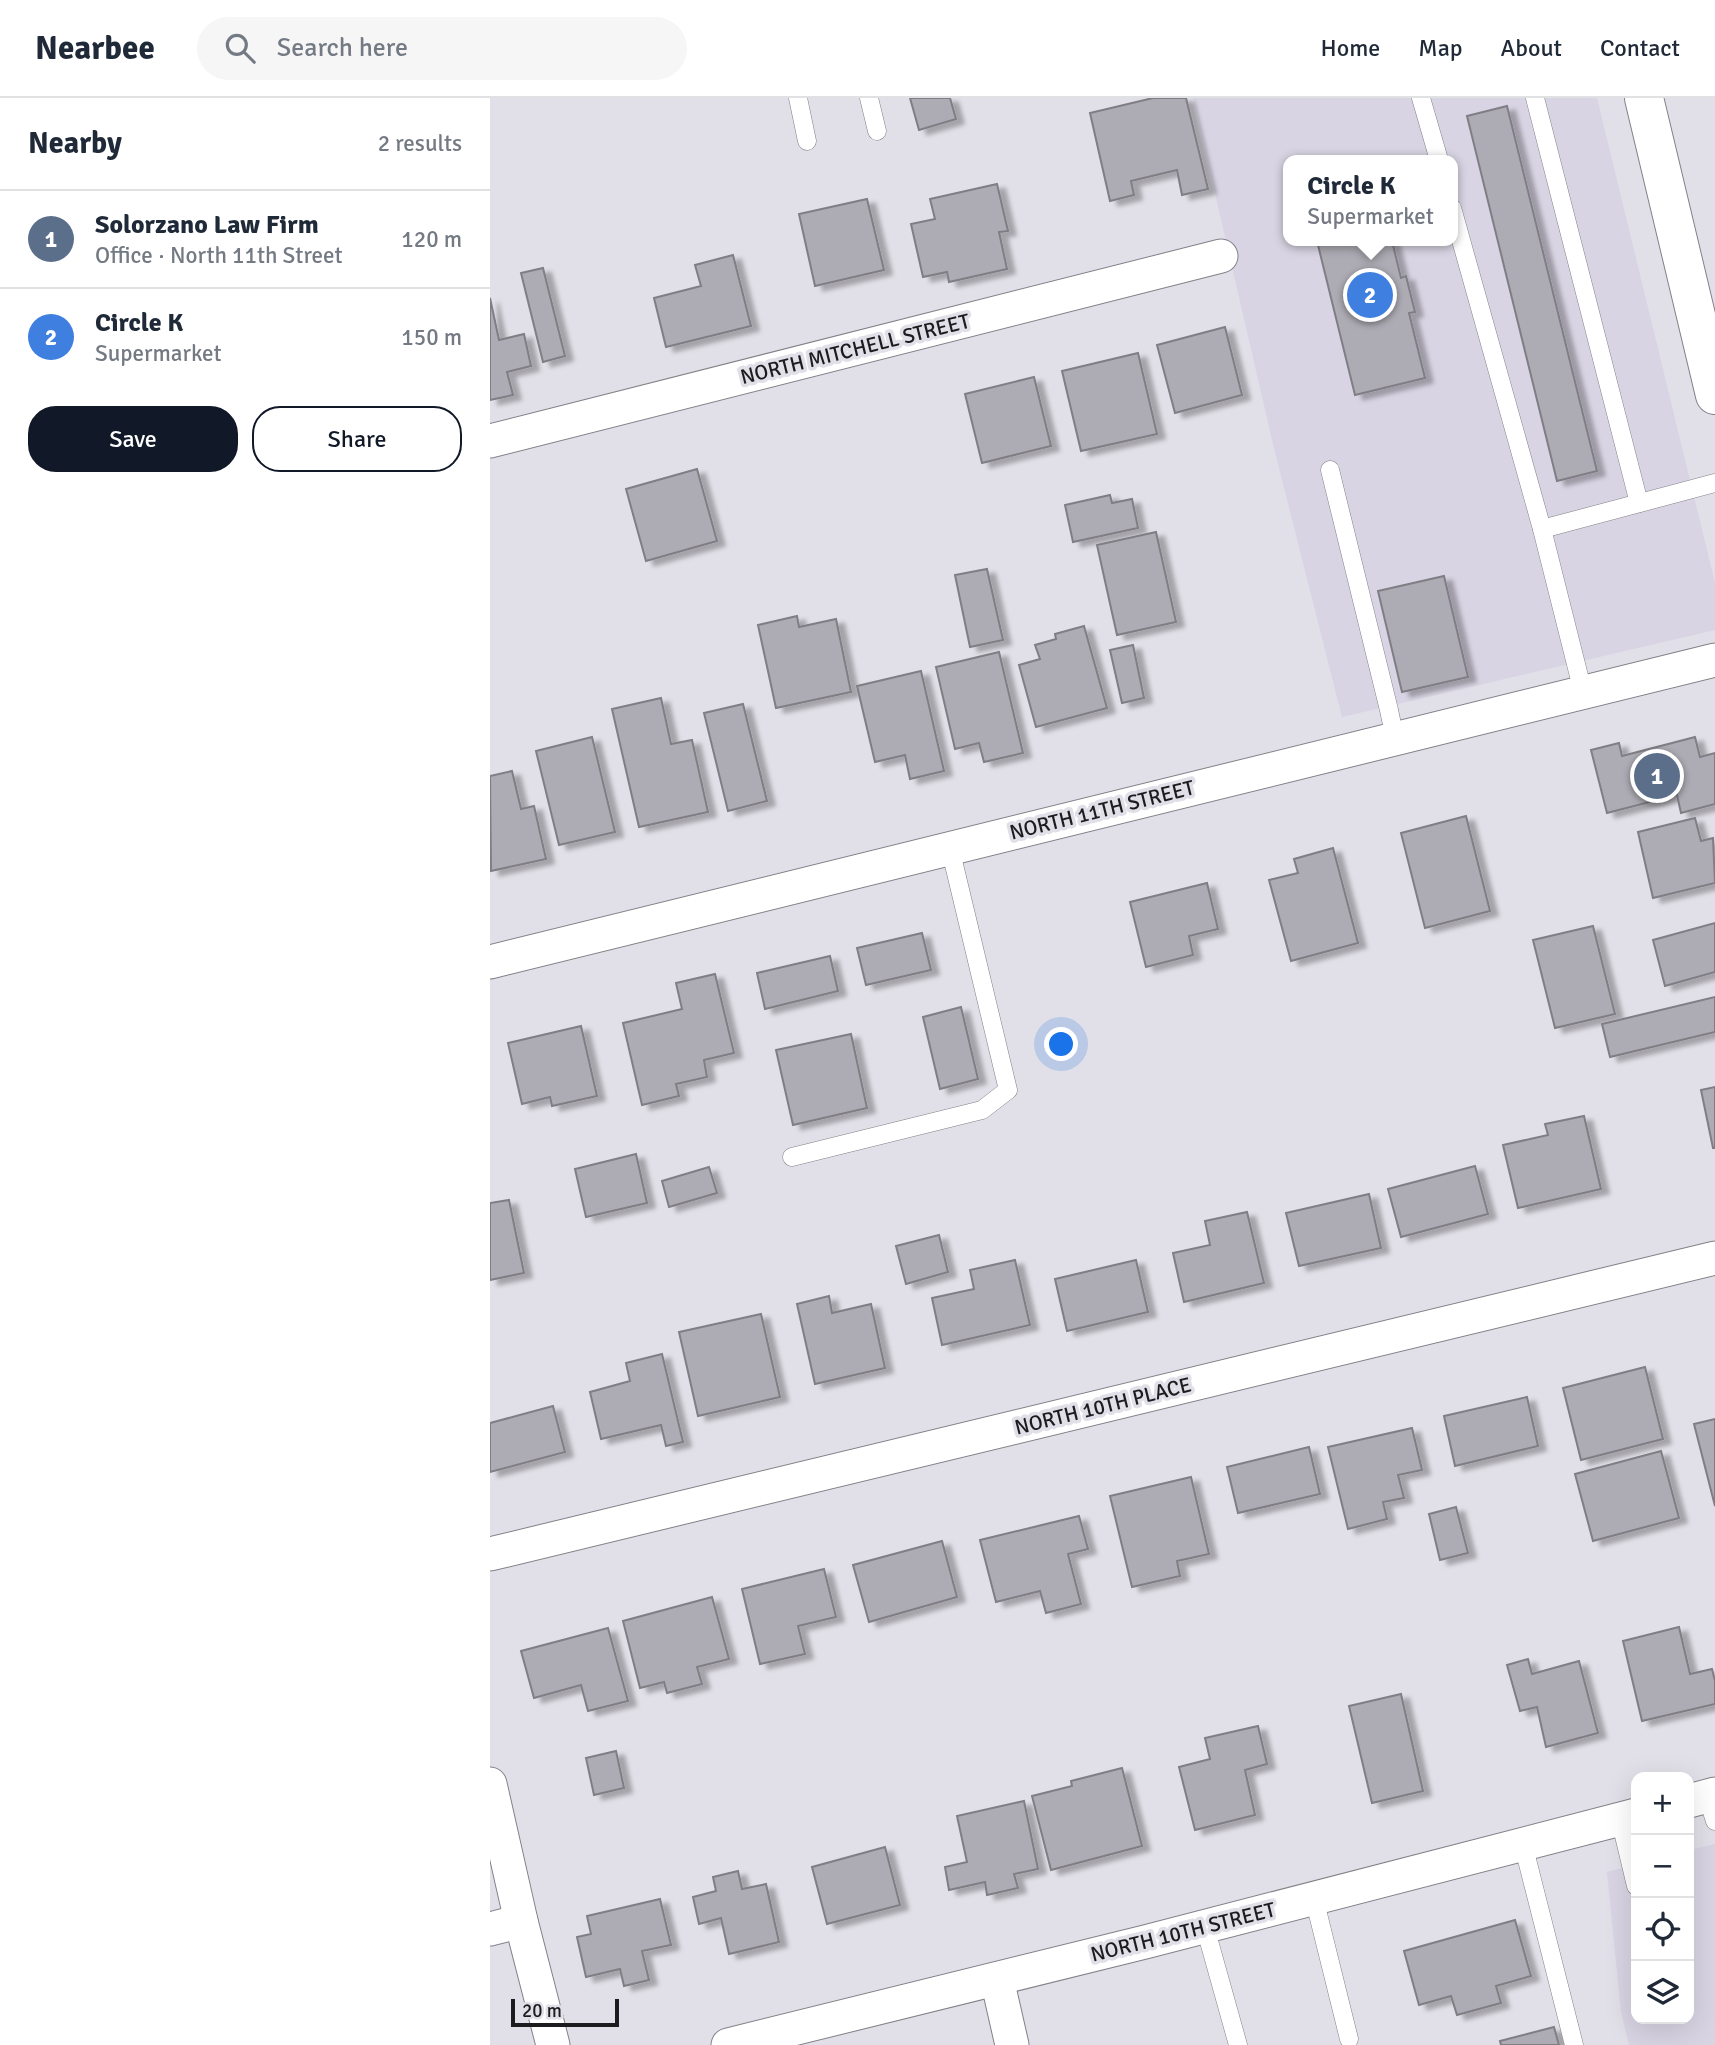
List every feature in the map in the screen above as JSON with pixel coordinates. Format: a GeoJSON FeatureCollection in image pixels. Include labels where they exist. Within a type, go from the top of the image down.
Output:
{"type":"FeatureCollection","features":[{"type":"Feature","properties":{"kind":"main road"},"geometry":{"type":"LineString","coordinates":[[1644,98],[1714,383]]}},
{"type":"Feature","properties":{"kind":"street","name":"NORTH MITCHELL STREET"},"geometry":{"type":"LineString","coordinates":[[490,441],[1220,256]]}},
{"type":"Feature","properties":{"kind":"street","name":"NORTH 11TH STREET"},"geometry":{"type":"LineString","coordinates":[[490,961],[1715,660]]}},
{"type":"Feature","properties":{"kind":"street","name":"NORTH 10TH PLACE"},"geometry":{"type":"LineString","coordinates":[[490,1554],[1715,1258]]}},
{"type":"Feature","properties":{"kind":"street"},"geometry":{"type":"LineString","coordinates":[[490,1784],[506,1925],[553,2045]]}},
{"type":"Feature","properties":{"kind":"street","name":"NORTH 10TH STREET"},"geometry":{"type":"LineString","coordinates":[[728,2045],[1205,1927],[1628,1817]]}},
{"type":"Feature","properties":{"kind":"street"},"geometry":{"type":"LineString","coordinates":[[997,1979],[1012,2045]]}},
{"type":"Feature","properties":{"kind":"lane"},"geometry":{"type":"LineString","coordinates":[[798,98],[807,141]]}},
{"type":"Feature","properties":{"kind":"lane"},"geometry":{"type":"LineString","coordinates":[[869,98],[877,131]]}},
{"type":"Feature","properties":{"kind":"lane"},"geometry":{"type":"LineString","coordinates":[[1421,98],[1438,155]]}},
{"type":"Feature","properties":{"kind":"lane"},"geometry":{"type":"LineString","coordinates":[[1535,98],[1639,503]]}},
{"type":"Feature","properties":{"kind":"lane"},"geometry":{"type":"LineString","coordinates":[[1458,229],[1542,529],[1583,692]]}},
{"type":"Feature","properties":{"kind":"lane"},"geometry":{"type":"LineString","coordinates":[[1330,470],[1395,739]]}},
{"type":"Feature","properties":{"kind":"lane"},"geometry":{"type":"LineString","coordinates":[[1542,529],[1715,482]]}},
{"type":"Feature","properties":{"kind":"lane"},"geometry":{"type":"LineString","coordinates":[[792,1157],[982,1110],[1008,1090],[950,848]]}},
{"type":"Feature","properties":{"kind":"lane"},"geometry":{"type":"LineString","coordinates":[[1628,1817],[1631,1843]]}},
{"type":"Feature","properties":{"kind":"lane"},"geometry":{"type":"LineString","coordinates":[[1523,1844],[1574,2045]]}},
{"type":"Feature","properties":{"kind":"lane"},"geometry":{"type":"LineString","coordinates":[[1314,1898],[1349,2039]]}},
{"type":"Feature","properties":{"kind":"lane"},"geometry":{"type":"LineString","coordinates":[[1205,1927],[1238,2045]]}},
{"type":"Feature","properties":{"kind":"shaded area"},"geometry":{"type":"Polygon","coordinates":[[[1193,98],[1597,98],[1715,583],[1715,630],[1342,717],[1273,444],[1193,98]]]}},
{"type":"Feature","properties":{"kind":"shaded area"},"geometry":{"type":"Polygon","coordinates":[[[1715,1844],[1715,2045],[1629,2045],[1621,2012],[1607,1872],[1631,1865],[1631,2024],[1694,2024],[1694,1849],[1715,1844]]]}},
{"type":"Feature","properties":{"kind":"building"},"geometry":{"type":"Polygon","coordinates":[[[910,98],[950,98],[956,119],[919,130],[910,98]]]}},
{"type":"Feature","properties":{"kind":"building"},"geometry":{"type":"Polygon","coordinates":[[[1153,98],[1186,98],[1208,189],[1182,195],[1177,170],[1131,181],[1134,195],[1110,201],[1090,113],[1153,98]]]}},
{"type":"Feature","properties":{"kind":"building"},"geometry":{"type":"Polygon","coordinates":[[[1507,106],[1597,471],[1557,481],[1467,116],[1507,106]]]}},
{"type":"Feature","properties":{"kind":"building"},"geometry":{"type":"Polygon","coordinates":[[[997,184],[1008,231],[999,232],[1007,269],[949,282],[947,272],[923,277],[911,224],[935,219],[930,199],[997,184]]]}},
{"type":"Feature","properties":{"kind":"building"},"geometry":{"type":"Polygon","coordinates":[[[867,199],[884,270],[815,286],[799,214],[867,199]]]}},
{"type":"Feature","properties":{"kind":"building"},"geometry":{"type":"Polygon","coordinates":[[[1318,246],[1393,246],[1401,278],[1406,276],[1415,312],[1409,313],[1425,378],[1355,395],[1318,246]]]}},
{"type":"Feature","properties":{"kind":"building"},"geometry":{"type":"Polygon","coordinates":[[[733,255],[751,326],[666,347],[654,298],[701,286],[695,265],[733,255]]]}},
{"type":"Feature","properties":{"kind":"building"},"geometry":{"type":"Polygon","coordinates":[[[543,268],[565,356],[543,362],[521,273],[543,268]]]}},
{"type":"Feature","properties":{"kind":"building"},"geometry":{"type":"Polygon","coordinates":[[[490,298],[499,340],[524,334],[531,366],[507,372],[513,395],[490,400],[490,298]]]}},
{"type":"Feature","properties":{"kind":"building"},"geometry":{"type":"Polygon","coordinates":[[[1225,327],[1242,395],[1175,413],[1157,345],[1225,327]]]}},
{"type":"Feature","properties":{"kind":"building"},"geometry":{"type":"Polygon","coordinates":[[[1138,353],[1157,434],[1081,451],[1062,371],[1138,353]]]}},
{"type":"Feature","properties":{"kind":"building"},"geometry":{"type":"Polygon","coordinates":[[[1034,377],[1051,446],[982,463],[965,394],[1034,377]]]}},
{"type":"Feature","properties":{"kind":"building"},"geometry":{"type":"Polygon","coordinates":[[[697,469],[717,541],[646,561],[626,489],[697,469]]]}},
{"type":"Feature","properties":{"kind":"building"},"geometry":{"type":"Polygon","coordinates":[[[1110,495],[1112,503],[1132,499],[1138,528],[1073,542],[1065,505],[1110,495]]]}},
{"type":"Feature","properties":{"kind":"building"},"geometry":{"type":"Polygon","coordinates":[[[1156,532],[1176,622],[1117,635],[1097,545],[1156,532]]]}},
{"type":"Feature","properties":{"kind":"building"},"geometry":{"type":"Polygon","coordinates":[[[987,569],[1003,640],[970,647],[955,575],[987,569]]]}},
{"type":"Feature","properties":{"kind":"building"},"geometry":{"type":"Polygon","coordinates":[[[1444,576],[1468,677],[1402,692],[1378,591],[1444,576]]]}},
{"type":"Feature","properties":{"kind":"building"},"geometry":{"type":"Polygon","coordinates":[[[797,616],[799,627],[836,619],[851,692],[776,708],[758,625],[797,616]]]}},
{"type":"Feature","properties":{"kind":"building"},"geometry":{"type":"Polygon","coordinates":[[[1084,626],[1107,708],[1036,727],[1019,665],[1040,659],[1035,645],[1056,639],[1055,634],[1084,626]]]}},
{"type":"Feature","properties":{"kind":"building"},"geometry":{"type":"Polygon","coordinates":[[[1133,645],[1144,698],[1122,703],[1110,650],[1133,645]]]}},
{"type":"Feature","properties":{"kind":"building"},"geometry":{"type":"Polygon","coordinates":[[[999,652],[1023,753],[984,762],[979,743],[955,749],[936,667],[999,652]]]}},
{"type":"Feature","properties":{"kind":"building"},"geometry":{"type":"Polygon","coordinates":[[[921,671],[944,771],[910,779],[905,755],[875,762],[857,686],[921,671]]]}},
{"type":"Feature","properties":{"kind":"building"},"geometry":{"type":"Polygon","coordinates":[[[661,698],[671,744],[692,740],[708,812],[639,827],[612,709],[661,698]]]}},
{"type":"Feature","properties":{"kind":"building"},"geometry":{"type":"Polygon","coordinates":[[[743,704],[767,801],[728,811],[704,713],[743,704]]]}},
{"type":"Feature","properties":{"kind":"building"},"geometry":{"type":"Polygon","coordinates":[[[592,737],[615,832],[559,845],[536,751],[592,737]]]}},
{"type":"Feature","properties":{"kind":"building"},"geometry":{"type":"Polygon","coordinates":[[[1695,737],[1700,757],[1715,753],[1715,804],[1681,813],[1677,795],[1607,813],[1591,750],[1619,743],[1622,756],[1695,737]]]}},
{"type":"Feature","properties":{"kind":"building"},"geometry":{"type":"Polygon","coordinates":[[[512,771],[521,809],[534,806],[546,859],[491,871],[490,776],[512,771]]]}},
{"type":"Feature","properties":{"kind":"building"},"geometry":{"type":"Polygon","coordinates":[[[1466,816],[1490,911],[1425,928],[1401,833],[1466,816]]]}},
{"type":"Feature","properties":{"kind":"building"},"geometry":{"type":"Polygon","coordinates":[[[1695,818],[1701,841],[1713,838],[1715,883],[1653,898],[1638,832],[1695,818]]]}},
{"type":"Feature","properties":{"kind":"building"},"geometry":{"type":"Polygon","coordinates":[[[1333,848],[1358,943],[1291,961],[1269,880],[1298,873],[1294,859],[1333,848]]]}},
{"type":"Feature","properties":{"kind":"building"},"geometry":{"type":"Polygon","coordinates":[[[1207,883],[1218,929],[1189,936],[1193,955],[1146,967],[1130,902],[1207,883]]]}},
{"type":"Feature","properties":{"kind":"building"},"geometry":{"type":"Polygon","coordinates":[[[1715,923],[1715,972],[1665,986],[1653,940],[1715,923]]]}},
{"type":"Feature","properties":{"kind":"building"},"geometry":{"type":"Polygon","coordinates":[[[1593,926],[1615,1014],[1555,1028],[1533,940],[1593,926]]]}},
{"type":"Feature","properties":{"kind":"building"},"geometry":{"type":"Polygon","coordinates":[[[922,933],[931,970],[866,985],[857,948],[922,933]]]}},
{"type":"Feature","properties":{"kind":"building"},"geometry":{"type":"Polygon","coordinates":[[[830,956],[838,991],[765,1009],[757,973],[830,956]]]}},
{"type":"Feature","properties":{"kind":"building"},"geometry":{"type":"Polygon","coordinates":[[[715,974],[734,1053],[704,1060],[707,1077],[676,1084],[679,1096],[642,1105],[623,1023],[682,1009],[676,983],[715,974]]]}},
{"type":"Feature","properties":{"kind":"building"},"geometry":{"type":"Polygon","coordinates":[[[1715,997],[1715,1032],[1610,1057],[1602,1024],[1715,997]]]}},
{"type":"Feature","properties":{"kind":"building"},"geometry":{"type":"Polygon","coordinates":[[[961,1007],[978,1079],[940,1089],[923,1017],[961,1007]]]}},
{"type":"Feature","properties":{"kind":"building"},"geometry":{"type":"Polygon","coordinates":[[[581,1026],[597,1096],[552,1106],[550,1097],[522,1104],[508,1043],[581,1026]]]}},
{"type":"Feature","properties":{"kind":"building"},"geometry":{"type":"Polygon","coordinates":[[[851,1034],[867,1108],[793,1125],[776,1050],[851,1034]]]}},
{"type":"Feature","properties":{"kind":"building"},"geometry":{"type":"Polygon","coordinates":[[[1715,1087],[1715,1148],[1713,1148],[1701,1090],[1715,1087]]]}},
{"type":"Feature","properties":{"kind":"building"},"geometry":{"type":"Polygon","coordinates":[[[1584,1116],[1601,1189],[1518,1208],[1503,1145],[1548,1135],[1545,1124],[1584,1116]]]}},
{"type":"Feature","properties":{"kind":"building"},"geometry":{"type":"Polygon","coordinates":[[[636,1154],[647,1203],[586,1217],[575,1169],[636,1154]]]}},
{"type":"Feature","properties":{"kind":"building"},"geometry":{"type":"Polygon","coordinates":[[[1475,1166],[1488,1214],[1401,1237],[1388,1189],[1475,1166]]]}},
{"type":"Feature","properties":{"kind":"building"},"geometry":{"type":"Polygon","coordinates":[[[709,1167],[717,1193],[669,1207],[662,1181],[709,1167]]]}},
{"type":"Feature","properties":{"kind":"building"},"geometry":{"type":"Polygon","coordinates":[[[1369,1194],[1381,1248],[1299,1266],[1286,1213],[1369,1194]]]}},
{"type":"Feature","properties":{"kind":"building"},"geometry":{"type":"Polygon","coordinates":[[[509,1200],[524,1273],[490,1280],[490,1203],[509,1200]]]}},
{"type":"Feature","properties":{"kind":"building"},"geometry":{"type":"Polygon","coordinates":[[[1247,1212],[1264,1283],[1184,1302],[1173,1253],[1210,1245],[1205,1221],[1247,1212]]]}},
{"type":"Feature","properties":{"kind":"building"},"geometry":{"type":"Polygon","coordinates":[[[939,1235],[948,1272],[906,1284],[896,1246],[939,1235]]]}},
{"type":"Feature","properties":{"kind":"building"},"geometry":{"type":"Polygon","coordinates":[[[1015,1260],[1030,1325],[942,1345],[932,1298],[974,1289],[970,1270],[1015,1260]]]}},
{"type":"Feature","properties":{"kind":"building"},"geometry":{"type":"Polygon","coordinates":[[[1136,1260],[1148,1312],[1067,1331],[1055,1279],[1136,1260]]]}},
{"type":"Feature","properties":{"kind":"building"},"geometry":{"type":"Polygon","coordinates":[[[829,1296],[832,1313],[871,1304],[885,1368],[815,1384],[797,1304],[829,1296]]]}},
{"type":"Feature","properties":{"kind":"building"},"geometry":{"type":"Polygon","coordinates":[[[761,1314],[780,1397],[698,1416],[679,1332],[761,1314]]]}},
{"type":"Feature","properties":{"kind":"building"},"geometry":{"type":"Polygon","coordinates":[[[662,1354],[683,1442],[666,1446],[661,1425],[601,1439],[590,1392],[630,1381],[626,1363],[662,1354]]]}},
{"type":"Feature","properties":{"kind":"building"},"geometry":{"type":"Polygon","coordinates":[[[1645,1367],[1663,1439],[1581,1460],[1563,1388],[1645,1367]]]}},
{"type":"Feature","properties":{"kind":"building"},"geometry":{"type":"Polygon","coordinates":[[[1527,1397],[1538,1446],[1455,1466],[1444,1416],[1527,1397]]]}},
{"type":"Feature","properties":{"kind":"building"},"geometry":{"type":"Polygon","coordinates":[[[553,1406],[565,1452],[490,1472],[490,1423],[553,1406]]]}},
{"type":"Feature","properties":{"kind":"building"},"geometry":{"type":"Polygon","coordinates":[[[1715,1419],[1715,1506],[1694,1424],[1715,1419]]]}},
{"type":"Feature","properties":{"kind":"building"},"geometry":{"type":"Polygon","coordinates":[[[1412,1428],[1422,1470],[1398,1475],[1404,1498],[1383,1502],[1387,1519],[1348,1529],[1328,1447],[1412,1428]]]}},
{"type":"Feature","properties":{"kind":"building"},"geometry":{"type":"Polygon","coordinates":[[[1309,1447],[1320,1494],[1238,1513],[1227,1467],[1309,1447]]]}},
{"type":"Feature","properties":{"kind":"building"},"geometry":{"type":"Polygon","coordinates":[[[1661,1451],[1679,1518],[1593,1541],[1575,1474],[1661,1451]]]}},
{"type":"Feature","properties":{"kind":"building"},"geometry":{"type":"Polygon","coordinates":[[[1191,1477],[1209,1554],[1177,1561],[1180,1576],[1132,1587],[1110,1496],[1191,1477]]]}},
{"type":"Feature","properties":{"kind":"building"},"geometry":{"type":"Polygon","coordinates":[[[1456,1507],[1468,1553],[1440,1560],[1429,1514],[1456,1507]]]}},
{"type":"Feature","properties":{"kind":"building"},"geometry":{"type":"Polygon","coordinates":[[[1079,1516],[1088,1549],[1068,1554],[1081,1604],[1046,1613],[1040,1591],[996,1602],[980,1540],[1079,1516]]]}},
{"type":"Feature","properties":{"kind":"building"},"geometry":{"type":"Polygon","coordinates":[[[942,1541],[957,1597],[869,1622],[853,1565],[942,1541]]]}},
{"type":"Feature","properties":{"kind":"building"},"geometry":{"type":"Polygon","coordinates":[[[824,1569],[836,1617],[798,1626],[805,1654],[760,1664],[742,1589],[824,1569]]]}},
{"type":"Feature","properties":{"kind":"building"},"geometry":{"type":"Polygon","coordinates":[[[712,1597],[729,1659],[697,1667],[702,1684],[667,1693],[664,1682],[640,1688],[623,1621],[712,1597]]]}},
{"type":"Feature","properties":{"kind":"building"},"geometry":{"type":"Polygon","coordinates":[[[1679,1627],[1690,1674],[1712,1669],[1715,1704],[1642,1721],[1623,1641],[1679,1627]]]}},
{"type":"Feature","properties":{"kind":"building"},"geometry":{"type":"Polygon","coordinates":[[[608,1628],[628,1701],[588,1711],[581,1685],[534,1698],[521,1651],[608,1628]]]}},
{"type":"Feature","properties":{"kind":"building"},"geometry":{"type":"Polygon","coordinates":[[[1528,1659],[1532,1674],[1579,1661],[1598,1733],[1546,1747],[1537,1707],[1520,1711],[1507,1665],[1528,1659]]]}},
{"type":"Feature","properties":{"kind":"building"},"geometry":{"type":"Polygon","coordinates":[[[1401,1694],[1423,1791],[1372,1803],[1349,1706],[1401,1694]]]}},
{"type":"Feature","properties":{"kind":"building"},"geometry":{"type":"Polygon","coordinates":[[[1258,1726],[1267,1764],[1245,1770],[1255,1815],[1195,1830],[1179,1767],[1210,1759],[1205,1738],[1258,1726]]]}},
{"type":"Feature","properties":{"kind":"building"},"geometry":{"type":"Polygon","coordinates":[[[616,1751],[624,1788],[594,1795],[586,1758],[616,1751]]]}},
{"type":"Feature","properties":{"kind":"building"},"geometry":{"type":"Polygon","coordinates":[[[1122,1768],[1142,1846],[1051,1870],[1032,1796],[1072,1786],[1071,1781],[1122,1768]]]}},
{"type":"Feature","properties":{"kind":"building"},"geometry":{"type":"Polygon","coordinates":[[[1024,1801],[1038,1869],[1014,1874],[1018,1888],[987,1895],[985,1882],[949,1890],[945,1867],[967,1862],[957,1816],[1024,1801]]]}},
{"type":"Feature","properties":{"kind":"building"},"geometry":{"type":"Polygon","coordinates":[[[885,1847],[900,1905],[827,1924],[812,1867],[885,1847]]]}},
{"type":"Feature","properties":{"kind":"building"},"geometry":{"type":"Polygon","coordinates":[[[738,1871],[742,1889],[766,1884],[779,1942],[729,1954],[721,1918],[699,1924],[693,1897],[716,1891],[713,1877],[738,1871]]]}},
{"type":"Feature","properties":{"kind":"building"},"geometry":{"type":"Polygon","coordinates":[[[660,1899],[671,1945],[642,1951],[649,1980],[624,1986],[620,1969],[586,1977],[577,1937],[591,1934],[587,1916],[660,1899]]]}},
{"type":"Feature","properties":{"kind":"building"},"geometry":{"type":"Polygon","coordinates":[[[1515,1920],[1531,1976],[1496,1986],[1501,2003],[1457,2015],[1451,1996],[1419,2005],[1404,1951],[1515,1920]]]}},
{"type":"Feature","properties":{"kind":"building"},"geometry":{"type":"Polygon","coordinates":[[[1554,2027],[1559,2045],[1501,2045],[1500,2041],[1554,2027]]]}},
{"type":"Feature","properties":{"kind":"place","name":"Circle K"},"geometry":{"type":"Point","coordinates":[1370,295]}},
{"type":"Feature","properties":{"kind":"place","name":"Solorzano Law Firm"},"geometry":{"type":"Point","coordinates":[1657,776]}}]}
